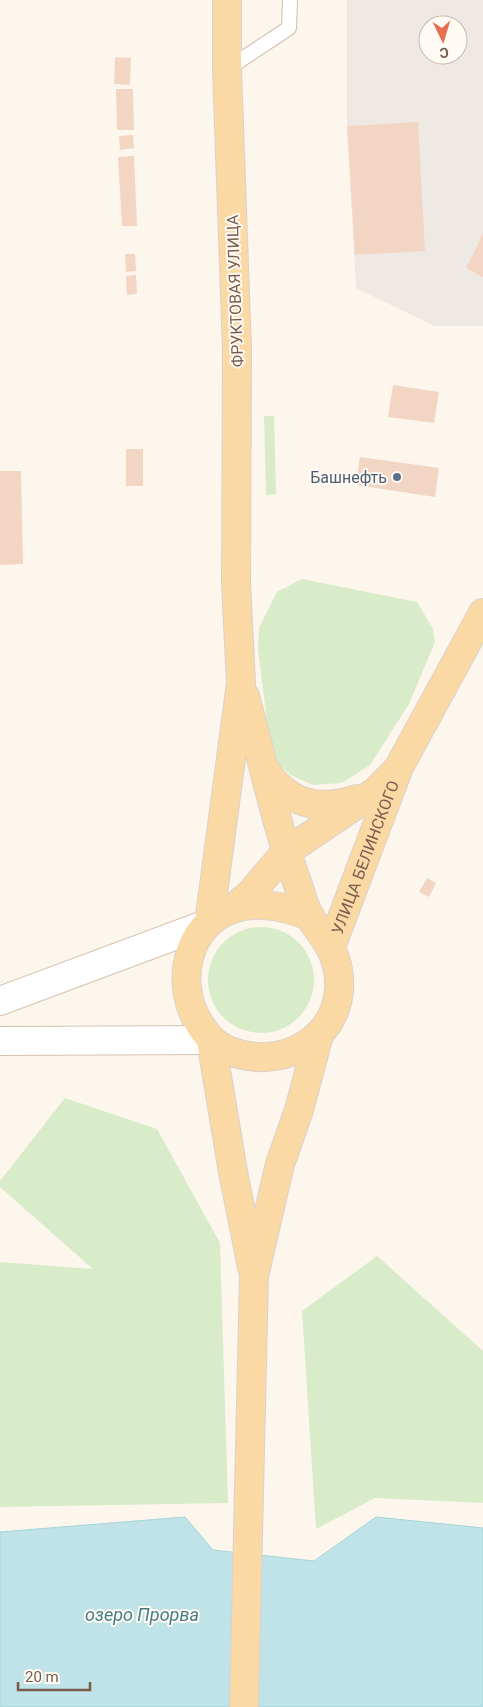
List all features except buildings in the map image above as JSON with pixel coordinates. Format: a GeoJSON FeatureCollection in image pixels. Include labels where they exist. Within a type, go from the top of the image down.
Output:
{"type":"FeatureCollection","features":[{"type":"Feature","properties":{"kind":"main road","name":"ФРУКТОВАЯ УЛИЦА"},"geometry":{"type":"LineString","coordinates":[[227,0],[227,70],[237,350],[236,583],[241,683]]}},
{"type":"Feature","properties":{"kind":"main road","name":"УЛИЦА БЕЛИНСКОГО"},"geometry":{"type":"LineString","coordinates":[[330,947],[399,767],[483,613]]}},
{"type":"Feature","properties":{"kind":"main road"},"geometry":{"type":"LineString","coordinates":[[241,683],[286,852],[310,916],[330,947],[338,970],[338,991],[334,1008],[319,1036],[299,1110],[280,1164],[254,1276],[244,1707]]}},
{"type":"Feature","properties":{"kind":"main road"},"geometry":{"type":"LineString","coordinates":[[241,683],[220,916],[192,948],[185,980],[186,998],[191,1011],[211,1040],[223,1049],[240,1055],[259,1058],[281,1056],[309,1044],[319,1036]]}},
{"type":"Feature","properties":{"kind":"main road","name":"УЛИЦА БЕЛИНСКОГО"},"geometry":{"type":"LineString","coordinates":[[220,916],[249,895],[286,852],[375,792],[399,767]]}},
{"type":"Feature","properties":{"kind":"main road"},"geometry":{"type":"LineString","coordinates":[[264,768],[274,783],[285,792],[298,800],[319,805],[338,805],[375,792]]}},
{"type":"Feature","properties":{"kind":"main road"},"geometry":{"type":"LineString","coordinates":[[0,1001],[220,916],[256,905],[275,905],[310,916]]}},
{"type":"Feature","properties":{"kind":"main road"},"geometry":{"type":"LineString","coordinates":[[0,1041],[211,1040]]}},
{"type":"Feature","properties":{"kind":"main road"},"geometry":{"type":"LineString","coordinates":[[211,1040],[233,1172],[254,1276]]}},
{"type":"Feature","properties":{"kind":"lane"},"geometry":{"type":"LineString","coordinates":[[227,70],[289,28],[290,0]]}},
{"type":"Feature","properties":{"kind":"shaded area"},"geometry":{"type":"Polygon","coordinates":[[[347,0],[483,0],[483,326],[434,326],[356,288],[347,126],[347,0]]]}},
{"type":"Feature","properties":{"kind":"green space"},"geometry":{"type":"Polygon","coordinates":[[[264,416],[274,416],[276,494],[266,495],[264,416]]]}},
{"type":"Feature","properties":{"kind":"green space"},"geometry":{"type":"Polygon","coordinates":[[[302,579],[417,602],[433,629],[435,642],[409,704],[370,765],[342,783],[314,785],[292,776],[277,762],[269,738],[258,649],[259,628],[277,592],[302,579]]]}},
{"type":"Feature","properties":{"kind":"green space"},"geometry":{"type":"Polygon","coordinates":[[[261,927],[281,931],[298,943],[310,960],[314,980],[310,1000],[298,1017],[281,1029],[261,1033],[241,1029],[224,1017],[212,1000],[208,980],[212,960],[224,943],[241,931],[261,927]]]}},
{"type":"Feature","properties":{"kind":"green space"},"geometry":{"type":"Polygon","coordinates":[[[65,1098],[157,1129],[220,1243],[228,1503],[0,1507],[0,1262],[93,1269],[0,1187],[0,1181],[65,1098]]]}},
{"type":"Feature","properties":{"kind":"green space"},"geometry":{"type":"Polygon","coordinates":[[[377,1256],[483,1351],[483,1503],[375,1498],[316,1529],[302,1311],[377,1256]]]}},
{"type":"Feature","properties":{"kind":"water","name":"озеро Прорва"},"geometry":{"type":"Polygon","coordinates":[[[185,1517],[213,1550],[314,1561],[376,1517],[483,1528],[483,1707],[0,1707],[0,1532],[185,1517]]]}},
{"type":"Feature","properties":{"kind":"place","name":"Башнефть"},"geometry":{"type":"Point","coordinates":[397,477]}}]}
